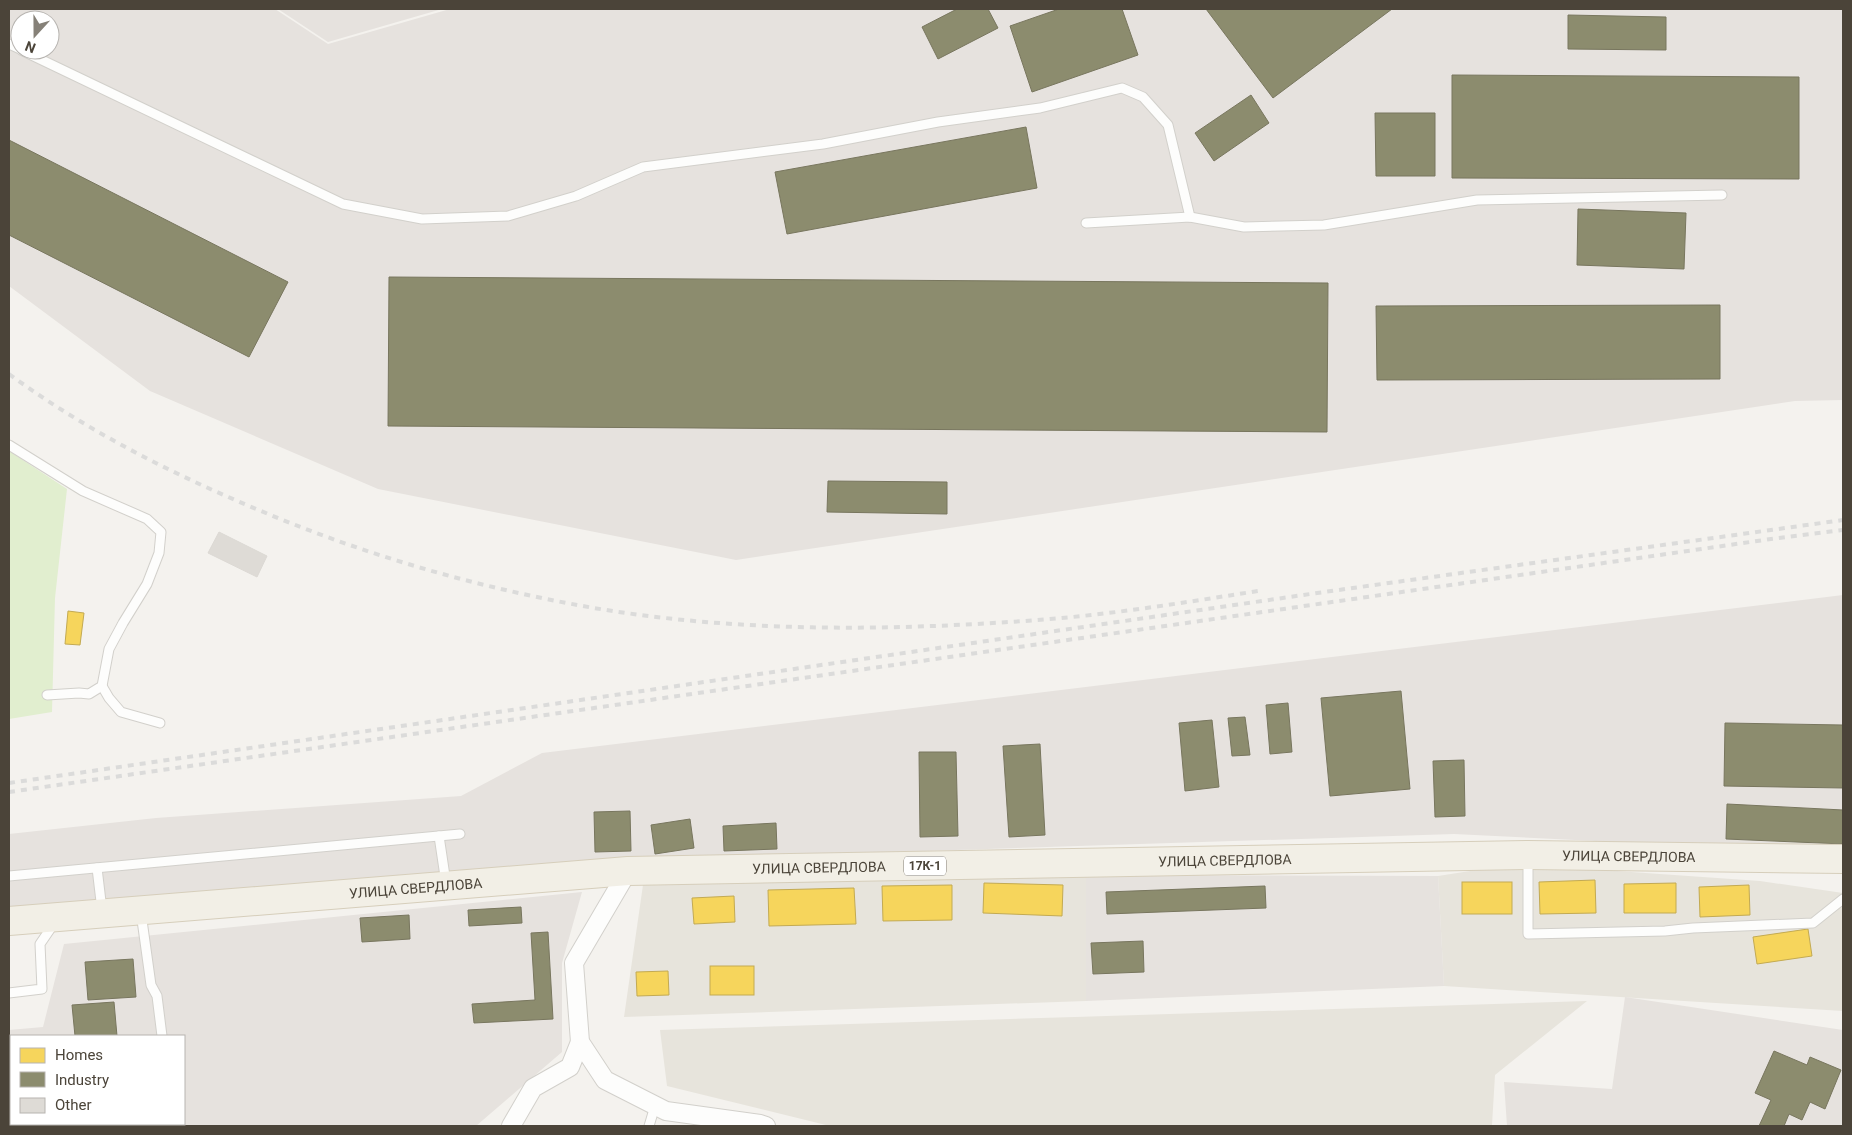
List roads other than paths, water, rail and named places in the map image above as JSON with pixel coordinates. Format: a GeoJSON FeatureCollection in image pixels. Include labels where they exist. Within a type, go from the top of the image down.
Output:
{"type":"FeatureCollection","features":[{"type":"Feature","properties":{"kind":"main road","name":"УЛИЦА СВЕРДЛОВА"},"geometry":{"type":"LineString","coordinates":[[9,921],[628,871],[1528,854],[1843,859]]}},
{"type":"Feature","properties":{"kind":"street"},"geometry":{"type":"LineString","coordinates":[[511,1126],[533,1088],[570,1067],[580,1042],[574,963],[628,871]]}},
{"type":"Feature","properties":{"kind":"street"},"geometry":{"type":"LineString","coordinates":[[580,1042],[605,1080],[666,1112],[766,1126]]}},
{"type":"Feature","properties":{"kind":"lane"},"geometry":{"type":"LineString","coordinates":[[42,60],[343,204],[422,219],[508,216],[576,196],[643,167],[823,144],[938,122],[1040,108],[1122,88],[1143,96],[1168,125],[1190,217]]}},
{"type":"Feature","properties":{"kind":"lane"},"geometry":{"type":"LineString","coordinates":[[1086,224],[1190,217],[1244,227],[1324,225],[1477,200],[1722,195]]}},
{"type":"Feature","properties":{"kind":"lane"},"geometry":{"type":"LineString","coordinates":[[9,445],[83,491],[147,519],[161,532],[159,553],[147,584],[109,649],[102,686],[121,712],[160,723]]}},
{"type":"Feature","properties":{"kind":"lane"},"geometry":{"type":"LineString","coordinates":[[47,695],[89,694],[102,686]]}},
{"type":"Feature","properties":{"kind":"lane"},"geometry":{"type":"LineString","coordinates":[[9,876],[460,834]]}},
{"type":"Feature","properties":{"kind":"lane"},"geometry":{"type":"LineString","coordinates":[[439,836],[447,886]]}},
{"type":"Feature","properties":{"kind":"lane"},"geometry":{"type":"LineString","coordinates":[[1528,854],[1528,934],[1665,931],[1813,922],[1843,899]]}},
{"type":"Feature","properties":{"kind":"lane"},"geometry":{"type":"LineString","coordinates":[[98,868],[103,913]]}},
{"type":"Feature","properties":{"kind":"lane"},"geometry":{"type":"LineString","coordinates":[[141,910],[151,985],[157,996],[162,1035]]}},
{"type":"Feature","properties":{"kind":"lane"},"geometry":{"type":"LineString","coordinates":[[9,993],[42,989],[40,944],[58,917]]}},
{"type":"Feature","properties":{"kind":"lane"},"geometry":{"type":"LineString","coordinates":[[648,1126],[655,1106]]}},
{"type":"Feature","properties":{"kind":"railway"},"geometry":{"type":"LineString","coordinates":[[9,374],[69,414],[131,450],[195,482],[261,511],[342,542],[424,569],[508,591],[594,608],[701,622],[809,627],[917,627],[1083,616],[1258,591]]}},
{"type":"Feature","properties":{"kind":"railway"},"geometry":{"type":"LineString","coordinates":[[9,783],[1324,592],[1843,520]]}},
{"type":"Feature","properties":{"kind":"railway"},"geometry":{"type":"LineString","coordinates":[[9,792],[1843,530]]}}]}
